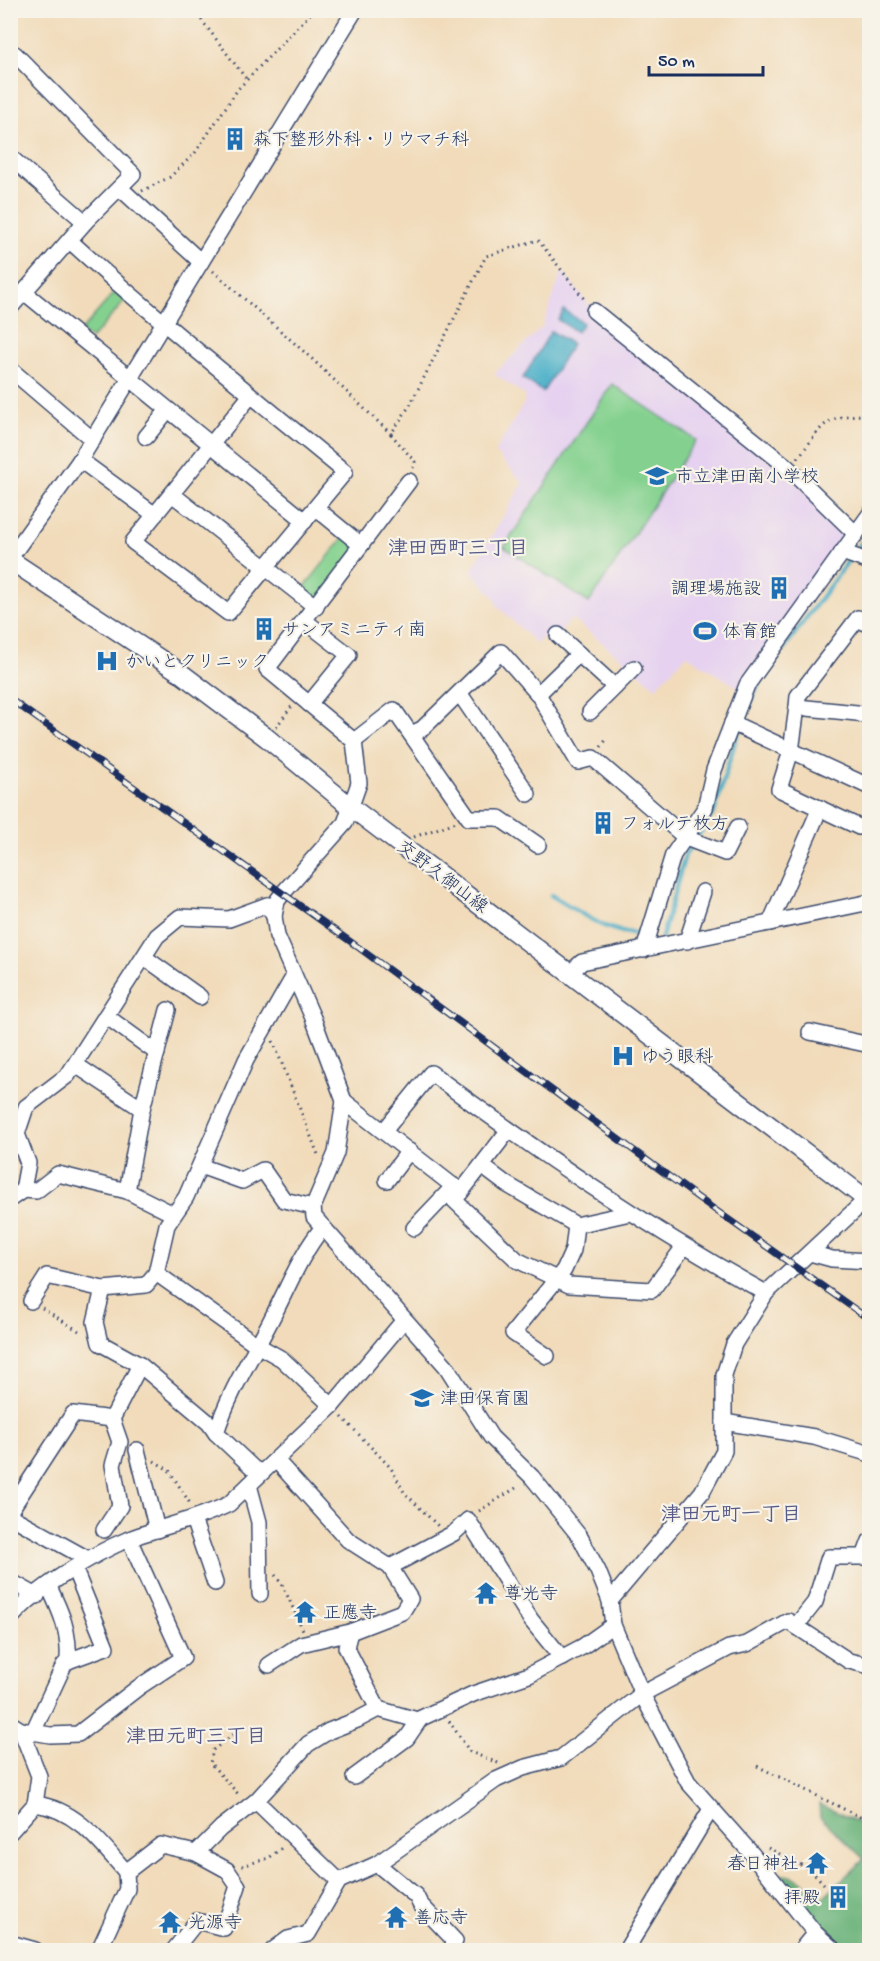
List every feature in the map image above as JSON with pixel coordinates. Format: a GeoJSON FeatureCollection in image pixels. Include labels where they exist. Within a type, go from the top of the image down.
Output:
{"type":"FeatureCollection","features":[{"type":"Feature","properties":{"kind":"main road","name":"交野久御山線"},"geometry":{"type":"LineString","coordinates":[[10,559],[178,671],[267,738],[352,808],[868,1199]]}},
{"type":"Feature","properties":{"kind":"street"},"geometry":{"type":"LineString","coordinates":[[10,559],[93,440],[355,10]]}},
{"type":"Feature","properties":{"kind":"street"},"geometry":{"type":"LineString","coordinates":[[10,308],[85,222],[125,193],[133,174],[15,54]]}},
{"type":"Feature","properties":{"kind":"street"},"geometry":{"type":"LineString","coordinates":[[10,157],[85,222]]}},
{"type":"Feature","properties":{"kind":"street"},"geometry":{"type":"LineString","coordinates":[[125,193],[201,262]]}},
{"type":"Feature","properties":{"kind":"street"},"geometry":{"type":"LineString","coordinates":[[70,241],[163,325],[251,394],[345,472],[317,509],[228,613],[133,542],[251,394]]}},
{"type":"Feature","properties":{"kind":"street"},"geometry":{"type":"LineString","coordinates":[[24,292],[167,411],[305,521]]}},
{"type":"Feature","properties":{"kind":"street"},"geometry":{"type":"LineString","coordinates":[[594,311],[790,469],[855,534]]}},
{"type":"Feature","properties":{"kind":"street"},"geometry":{"type":"LineString","coordinates":[[10,369],[93,440]]}},
{"type":"Feature","properties":{"kind":"street"},"geometry":{"type":"LineString","coordinates":[[146,437],[167,411]]}},
{"type":"Feature","properties":{"kind":"street"},"geometry":{"type":"LineString","coordinates":[[80,460],[155,515]]}},
{"type":"Feature","properties":{"kind":"street"},"geometry":{"type":"LineString","coordinates":[[409,481],[267,669],[354,741],[359,783],[345,823],[283,893],[277,901],[274,916],[277,936],[344,1101],[336,1153],[313,1207],[314,1217],[446,1366],[491,1437],[532,1477],[580,1537],[598,1571],[610,1601],[613,1625],[642,1694],[688,1782],[752,1854],[815,1933],[834,1950]]}},
{"type":"Feature","properties":{"kind":"street"},"geometry":{"type":"LineString","coordinates":[[172,494],[316,607]]}},
{"type":"Feature","properties":{"kind":"street"},"geometry":{"type":"LineString","coordinates":[[317,509],[361,545]]}},
{"type":"Feature","properties":{"kind":"street"},"geometry":{"type":"LineString","coordinates":[[644,950],[673,855],[694,841],[714,770],[735,724],[747,686],[855,557],[855,534],[870,514]]}},
{"type":"Feature","properties":{"kind":"street"},"geometry":{"type":"LineString","coordinates":[[859,827],[779,789],[791,752],[798,696],[858,618],[870,626]]}},
{"type":"Feature","properties":{"kind":"street"},"geometry":{"type":"LineString","coordinates":[[304,700],[349,655],[305,621]]}},
{"type":"Feature","properties":{"kind":"street"},"geometry":{"type":"LineString","coordinates":[[558,636],[615,687]]}},
{"type":"Feature","properties":{"kind":"street"},"geometry":{"type":"LineString","coordinates":[[411,734],[422,729],[501,652],[538,694],[578,762],[593,758],[694,841],[725,853],[738,827]]}},
{"type":"Feature","properties":{"kind":"street"},"geometry":{"type":"LineString","coordinates":[[538,694],[579,654]]}},
{"type":"Feature","properties":{"kind":"street"},"geometry":{"type":"LineString","coordinates":[[590,712],[634,668]]}},
{"type":"Feature","properties":{"kind":"street"},"geometry":{"type":"LineString","coordinates":[[459,694],[528,794]]}},
{"type":"Feature","properties":{"kind":"street"},"geometry":{"type":"LineString","coordinates":[[797,707],[857,713],[870,717]]}},
{"type":"Feature","properties":{"kind":"street"},"geometry":{"type":"LineString","coordinates":[[354,741],[394,710],[469,818],[499,818],[538,844]]}},
{"type":"Feature","properties":{"kind":"street"},"geometry":{"type":"LineString","coordinates":[[735,724],[869,787]]}},
{"type":"Feature","properties":{"kind":"street"},"geometry":{"type":"LineString","coordinates":[[770,923],[820,808]]}},
{"type":"Feature","properties":{"kind":"street"},"geometry":{"type":"LineString","coordinates":[[687,941],[703,892]]}},
{"type":"Feature","properties":{"kind":"street"},"geometry":{"type":"LineString","coordinates":[[571,972],[582,962],[870,902]]}},
{"type":"Feature","properties":{"kind":"street"},"geometry":{"type":"LineString","coordinates":[[173,1214],[126,1191],[58,1174],[36,1191],[17,1194],[28,1163],[16,1134],[26,1107],[68,1075],[76,1065],[89,1039],[157,936],[180,917],[229,919],[267,905],[274,916]]}},
{"type":"Feature","properties":{"kind":"street"},"geometry":{"type":"LineString","coordinates":[[144,957],[200,997]]}},
{"type":"Feature","properties":{"kind":"street"},"geometry":{"type":"LineString","coordinates":[[31,1301],[47,1276],[103,1289],[146,1285],[156,1273],[167,1225],[186,1197],[246,1060],[294,976]]}},
{"type":"Feature","properties":{"kind":"street"},"geometry":{"type":"LineString","coordinates":[[126,1191],[142,1109],[168,1010]]}},
{"type":"Feature","properties":{"kind":"street"},"geometry":{"type":"LineString","coordinates":[[106,1016],[157,1053]]}},
{"type":"Feature","properties":{"kind":"street"},"geometry":{"type":"LineString","coordinates":[[810,1032],[870,1045]]}},
{"type":"Feature","properties":{"kind":"street"},"geometry":{"type":"LineString","coordinates":[[76,1065],[142,1109]]}},
{"type":"Feature","properties":{"kind":"street"},"geometry":{"type":"LineString","coordinates":[[384,1131],[431,1073],[508,1131],[683,1248],[766,1293]]}},
{"type":"Feature","properties":{"kind":"street"},"geometry":{"type":"LineString","coordinates":[[344,1101],[458,1189]]}},
{"type":"Feature","properties":{"kind":"street"},"geometry":{"type":"LineString","coordinates":[[414,1228],[482,1166],[508,1131]]}},
{"type":"Feature","properties":{"kind":"street"},"geometry":{"type":"LineString","coordinates":[[387,1180],[409,1151]]}},
{"type":"Feature","properties":{"kind":"street"},"geometry":{"type":"LineString","coordinates":[[200,1166],[242,1181],[263,1170],[284,1200],[313,1207]]}},
{"type":"Feature","properties":{"kind":"street"},"geometry":{"type":"LineString","coordinates":[[482,1166],[506,1184],[576,1225],[630,1213]]}},
{"type":"Feature","properties":{"kind":"street"},"geometry":{"type":"LineString","coordinates":[[458,1189],[454,1200],[517,1260],[568,1285],[652,1290],[683,1248]]}},
{"type":"Feature","properties":{"kind":"street"},"geometry":{"type":"LineString","coordinates":[[610,1601],[702,1492],[724,1451],[724,1375],[734,1344],[766,1293],[868,1199]]}},
{"type":"Feature","properties":{"kind":"street"},"geometry":{"type":"LineString","coordinates":[[547,1356],[513,1333],[564,1270],[573,1250],[576,1225]]}},
{"type":"Feature","properties":{"kind":"street"},"geometry":{"type":"LineString","coordinates":[[216,1433],[226,1400],[257,1345],[304,1250],[323,1227]]}},
{"type":"Feature","properties":{"kind":"street"},"geometry":{"type":"LineString","coordinates":[[810,1253],[832,1259],[870,1261]]}},
{"type":"Feature","properties":{"kind":"street"},"geometry":{"type":"LineString","coordinates":[[156,1273],[257,1345],[282,1359],[332,1407]]}},
{"type":"Feature","properties":{"kind":"street"},"geometry":{"type":"LineString","coordinates":[[103,1289],[95,1322],[100,1343],[140,1365],[209,1423],[216,1433],[254,1469],[262,1472]]}},
{"type":"Feature","properties":{"kind":"street"},"geometry":{"type":"LineString","coordinates":[[10,1619],[80,1563],[129,1539],[195,1519],[229,1504],[332,1407],[404,1320]]}},
{"type":"Feature","properties":{"kind":"street"},"geometry":{"type":"LineString","coordinates":[[104,1530],[120,1506],[113,1465],[120,1442],[112,1419],[140,1365]]}},
{"type":"Feature","properties":{"kind":"street"},"geometry":{"type":"LineString","coordinates":[[10,1511],[73,1414],[112,1419]]}},
{"type":"Feature","properties":{"kind":"street"},"geometry":{"type":"LineString","coordinates":[[724,1422],[814,1437],[870,1454]]}},
{"type":"Feature","properties":{"kind":"street"},"geometry":{"type":"LineString","coordinates":[[138,1451],[157,1530]]}},
{"type":"Feature","properties":{"kind":"street"},"geometry":{"type":"LineString","coordinates":[[268,1665],[309,1642],[350,1632],[402,1612],[410,1599],[390,1567],[348,1540],[276,1460]]}},
{"type":"Feature","properties":{"kind":"street"},"geometry":{"type":"LineString","coordinates":[[249,1485],[259,1522],[260,1594]]}},
{"type":"Feature","properties":{"kind":"street"},"geometry":{"type":"LineString","coordinates":[[10,1516],[80,1563],[106,1647],[68,1661]]}},
{"type":"Feature","properties":{"kind":"street"},"geometry":{"type":"LineString","coordinates":[[195,1519],[214,1582]]}},
{"type":"Feature","properties":{"kind":"street"},"geometry":{"type":"LineString","coordinates":[[390,1567],[448,1536],[468,1520],[531,1620],[562,1658]]}},
{"type":"Feature","properties":{"kind":"street"},"geometry":{"type":"LineString","coordinates":[[21,1728],[78,1734],[139,1687],[183,1658],[129,1539]]}},
{"type":"Feature","properties":{"kind":"street"},"geometry":{"type":"LineString","coordinates":[[796,1626],[815,1602],[829,1557],[864,1557],[870,1540]]}},
{"type":"Feature","properties":{"kind":"street"},"geometry":{"type":"LineString","coordinates":[[10,1581],[43,1592],[64,1619],[70,1641],[68,1661],[21,1728]]}},
{"type":"Feature","properties":{"kind":"street"},"geometry":{"type":"LineString","coordinates":[[273,1950],[288,1939],[308,1934],[339,1881],[377,1864],[506,1776],[561,1758],[642,1694],[729,1648],[747,1644],[788,1621],[849,1661],[870,1666]]}},
{"type":"Feature","properties":{"kind":"street"},"geometry":{"type":"LineString","coordinates":[[354,1777],[407,1738],[420,1719],[529,1675],[562,1658],[613,1625]]}},
{"type":"Feature","properties":{"kind":"street"},"geometry":{"type":"LineString","coordinates":[[350,1632],[346,1647],[378,1709]]}},
{"type":"Feature","properties":{"kind":"street"},"geometry":{"type":"LineString","coordinates":[[196,1853],[221,1828],[253,1803],[308,1744],[329,1731],[378,1709],[420,1719]]}},
{"type":"Feature","properties":{"kind":"street"},"geometry":{"type":"LineString","coordinates":[[10,1832],[35,1804],[39,1776],[21,1728]]}},
{"type":"Feature","properties":{"kind":"street"},"geometry":{"type":"LineString","coordinates":[[253,1803],[294,1837],[339,1881]]}},
{"type":"Feature","properties":{"kind":"street"},"geometry":{"type":"LineString","coordinates":[[35,1804],[63,1810],[81,1824],[126,1872],[128,1889],[99,1950]]}},
{"type":"Feature","properties":{"kind":"street"},"geometry":{"type":"LineString","coordinates":[[626,1950],[711,1809]]}},
{"type":"Feature","properties":{"kind":"street"},"geometry":{"type":"LineString","coordinates":[[126,1872],[161,1845],[196,1853],[215,1862],[227,1870],[238,1886],[224,1928],[197,1921],[174,1950]]}},
{"type":"Feature","properties":{"kind":"street"},"geometry":{"type":"LineString","coordinates":[[377,1864],[416,1896],[453,1946]]}},
{"type":"Feature","properties":{"kind":"street"},"geometry":{"type":"LineString","coordinates":[[801,1950],[815,1933]]}},
{"type":"Feature","properties":{"kind":"street"},"geometry":{"type":"LineString","coordinates":[[10,1943],[35,1950]]}},
{"type":"Feature","properties":{"kind":"path"},"geometry":{"type":"LineString","coordinates":[[194,10],[247,80]]}},
{"type":"Feature","properties":{"kind":"path"},"geometry":{"type":"LineString","coordinates":[[125,193],[170,177],[195,153],[247,80],[314,10]]}},
{"type":"Feature","properties":{"kind":"path"},"geometry":{"type":"LineString","coordinates":[[391,434],[410,405],[486,256],[538,240],[594,311]]}},
{"type":"Feature","properties":{"kind":"path"},"geometry":{"type":"LineString","coordinates":[[201,262],[276,327],[391,434],[415,462],[409,481]]}},
{"type":"Feature","properties":{"kind":"path"},"geometry":{"type":"LineString","coordinates":[[790,469],[823,425],[832,418],[841,415],[870,416]]}},
{"type":"Feature","properties":{"kind":"path"},"geometry":{"type":"LineString","coordinates":[[267,738],[304,700]]}},
{"type":"Feature","properties":{"kind":"path"},"geometry":{"type":"LineString","coordinates":[[398,842],[469,818]]}},
{"type":"Feature","properties":{"kind":"path"},"geometry":{"type":"LineString","coordinates":[[264,1029],[273,1038],[326,1176]]}},
{"type":"Feature","properties":{"kind":"path"},"geometry":{"type":"LineString","coordinates":[[31,1301],[100,1343]]}},
{"type":"Feature","properties":{"kind":"path"},"geometry":{"type":"LineString","coordinates":[[332,1407],[391,1468],[404,1492],[448,1536]]}},
{"type":"Feature","properties":{"kind":"path"},"geometry":{"type":"LineString","coordinates":[[138,1451],[169,1470],[189,1498],[195,1519]]}},
{"type":"Feature","properties":{"kind":"path"},"geometry":{"type":"LineString","coordinates":[[468,1520],[532,1477]]}},
{"type":"Feature","properties":{"kind":"path"},"geometry":{"type":"LineString","coordinates":[[260,1568],[276,1576],[283,1586],[309,1642]]}},
{"type":"Feature","properties":{"kind":"path"},"geometry":{"type":"LineString","coordinates":[[441,1709],[470,1752],[498,1762],[506,1776]]}},
{"type":"Feature","properties":{"kind":"path"},"geometry":{"type":"LineString","coordinates":[[238,1731],[213,1750],[210,1763],[253,1803]]}},
{"type":"Feature","properties":{"kind":"path"},"geometry":{"type":"LineString","coordinates":[[756,1766],[870,1822]]}},
{"type":"Feature","properties":{"kind":"path"},"geometry":{"type":"LineString","coordinates":[[215,1862],[242,1866],[269,1858],[294,1837]]}},
{"type":"Feature","properties":{"kind":"path"},"geometry":{"type":"LineString","coordinates":[[760,1844],[812,1870],[824,1884]]}},
{"type":"Feature","properties":{"kind":"shaded area","name":"市立津田南小学校"},"geometry":{"type":"Polygon","coordinates":[[[562,271],[594,311],[856,534],[745,692],[687,655],[656,687],[572,618],[558,635],[549,629],[537,644],[497,606],[495,598],[471,571],[523,483],[495,452],[524,403],[525,395],[494,374],[543,326],[562,271]]]}},
{"type":"Feature","properties":{"kind":"green space"},"geometry":{"type":"Polygon","coordinates":[[[115,292],[125,301],[91,339],[81,331],[115,292]]]}},
{"type":"Feature","properties":{"kind":"green space"},"geometry":{"type":"Polygon","coordinates":[[[612,384],[696,440],[589,603],[504,547],[612,384]]]}},
{"type":"Feature","properties":{"kind":"green space"},"geometry":{"type":"Polygon","coordinates":[[[347,533],[361,545],[316,607],[299,594],[347,533]]]}},
{"type":"Feature","properties":{"kind":"green space"},"geometry":{"type":"Polygon","coordinates":[[[819,1804],[858,1822],[869,1834],[869,1950],[841,1950],[818,1930],[776,1876],[795,1878],[821,1899],[864,1859],[820,1817],[819,1804]]]}},
{"type":"Feature","properties":{"kind":"water"},"geometry":{"type":"Polygon","coordinates":[[[564,310],[583,323],[577,332],[558,320],[564,310]]]}},
{"type":"Feature","properties":{"kind":"water"},"geometry":{"type":"Polygon","coordinates":[[[551,331],[572,344],[543,392],[523,378],[551,331]]]}},
{"type":"Feature","properties":{"kind":"waterway"},"geometry":{"type":"LineString","coordinates":[[662,937],[685,855],[714,812],[736,738],[760,681],[870,531]]}},
{"type":"Feature","properties":{"kind":"waterway"},"geometry":{"type":"LineString","coordinates":[[551,895],[608,927],[632,933],[644,932]]}},
{"type":"Feature","properties":{"kind":"railway"},"geometry":{"type":"LineString","coordinates":[[10,699],[351,942],[697,1197],[870,1320]]}},
{"type":"Feature","properties":{"kind":"place","name":"森下整形外科・リウマチ科"},"geometry":{"type":"Point","coordinates":[235,139]}},
{"type":"Feature","properties":{"kind":"place","name":"市立津田南小学校"},"geometry":{"type":"Point","coordinates":[657,476]}},
{"type":"Feature","properties":{"kind":"place","name":"調理場施設"},"geometry":{"type":"Point","coordinates":[779,588]}},
{"type":"Feature","properties":{"kind":"place","name":"サンアミニティ南"},"geometry":{"type":"Point","coordinates":[264,629]}},
{"type":"Feature","properties":{"kind":"place","name":"体育館"},"geometry":{"type":"Point","coordinates":[705,631]}},
{"type":"Feature","properties":{"kind":"place","name":"かいとクリニック"},"geometry":{"type":"Point","coordinates":[107,661]}},
{"type":"Feature","properties":{"kind":"place","name":"フォルテ枚方"},"geometry":{"type":"Point","coordinates":[603,823]}},
{"type":"Feature","properties":{"kind":"place","name":"ゆう眼科"},"geometry":{"type":"Point","coordinates":[623,1056]}},
{"type":"Feature","properties":{"kind":"place","name":"津田保育園"},"geometry":{"type":"Point","coordinates":[422,1398]}},
{"type":"Feature","properties":{"kind":"place","name":"尊光寺"},"geometry":{"type":"Point","coordinates":[486,1593]}},
{"type":"Feature","properties":{"kind":"place","name":"正應寺"},"geometry":{"type":"Point","coordinates":[305,1612]}},
{"type":"Feature","properties":{"kind":"place","name":"春日神社"},"geometry":{"type":"Point","coordinates":[817,1863]}},
{"type":"Feature","properties":{"kind":"place","name":"拝殿"},"geometry":{"type":"Point","coordinates":[838,1897]}},
{"type":"Feature","properties":{"kind":"place","name":"善応寺"},"geometry":{"type":"Point","coordinates":[396,1917]}},
{"type":"Feature","properties":{"kind":"place","name":"光源寺"},"geometry":{"type":"Point","coordinates":[170,1922]}},
{"type":"Feature","properties":{"kind":"district","name":"津田西町三丁目"},"geometry":{"type":"Point","coordinates":[458,547]}},
{"type":"Feature","properties":{"kind":"district","name":"津田元町一丁目"},"geometry":{"type":"Point","coordinates":[731,1513]}},
{"type":"Feature","properties":{"kind":"district","name":"津田元町三丁目"},"geometry":{"type":"Point","coordinates":[196,1735]}}]}
